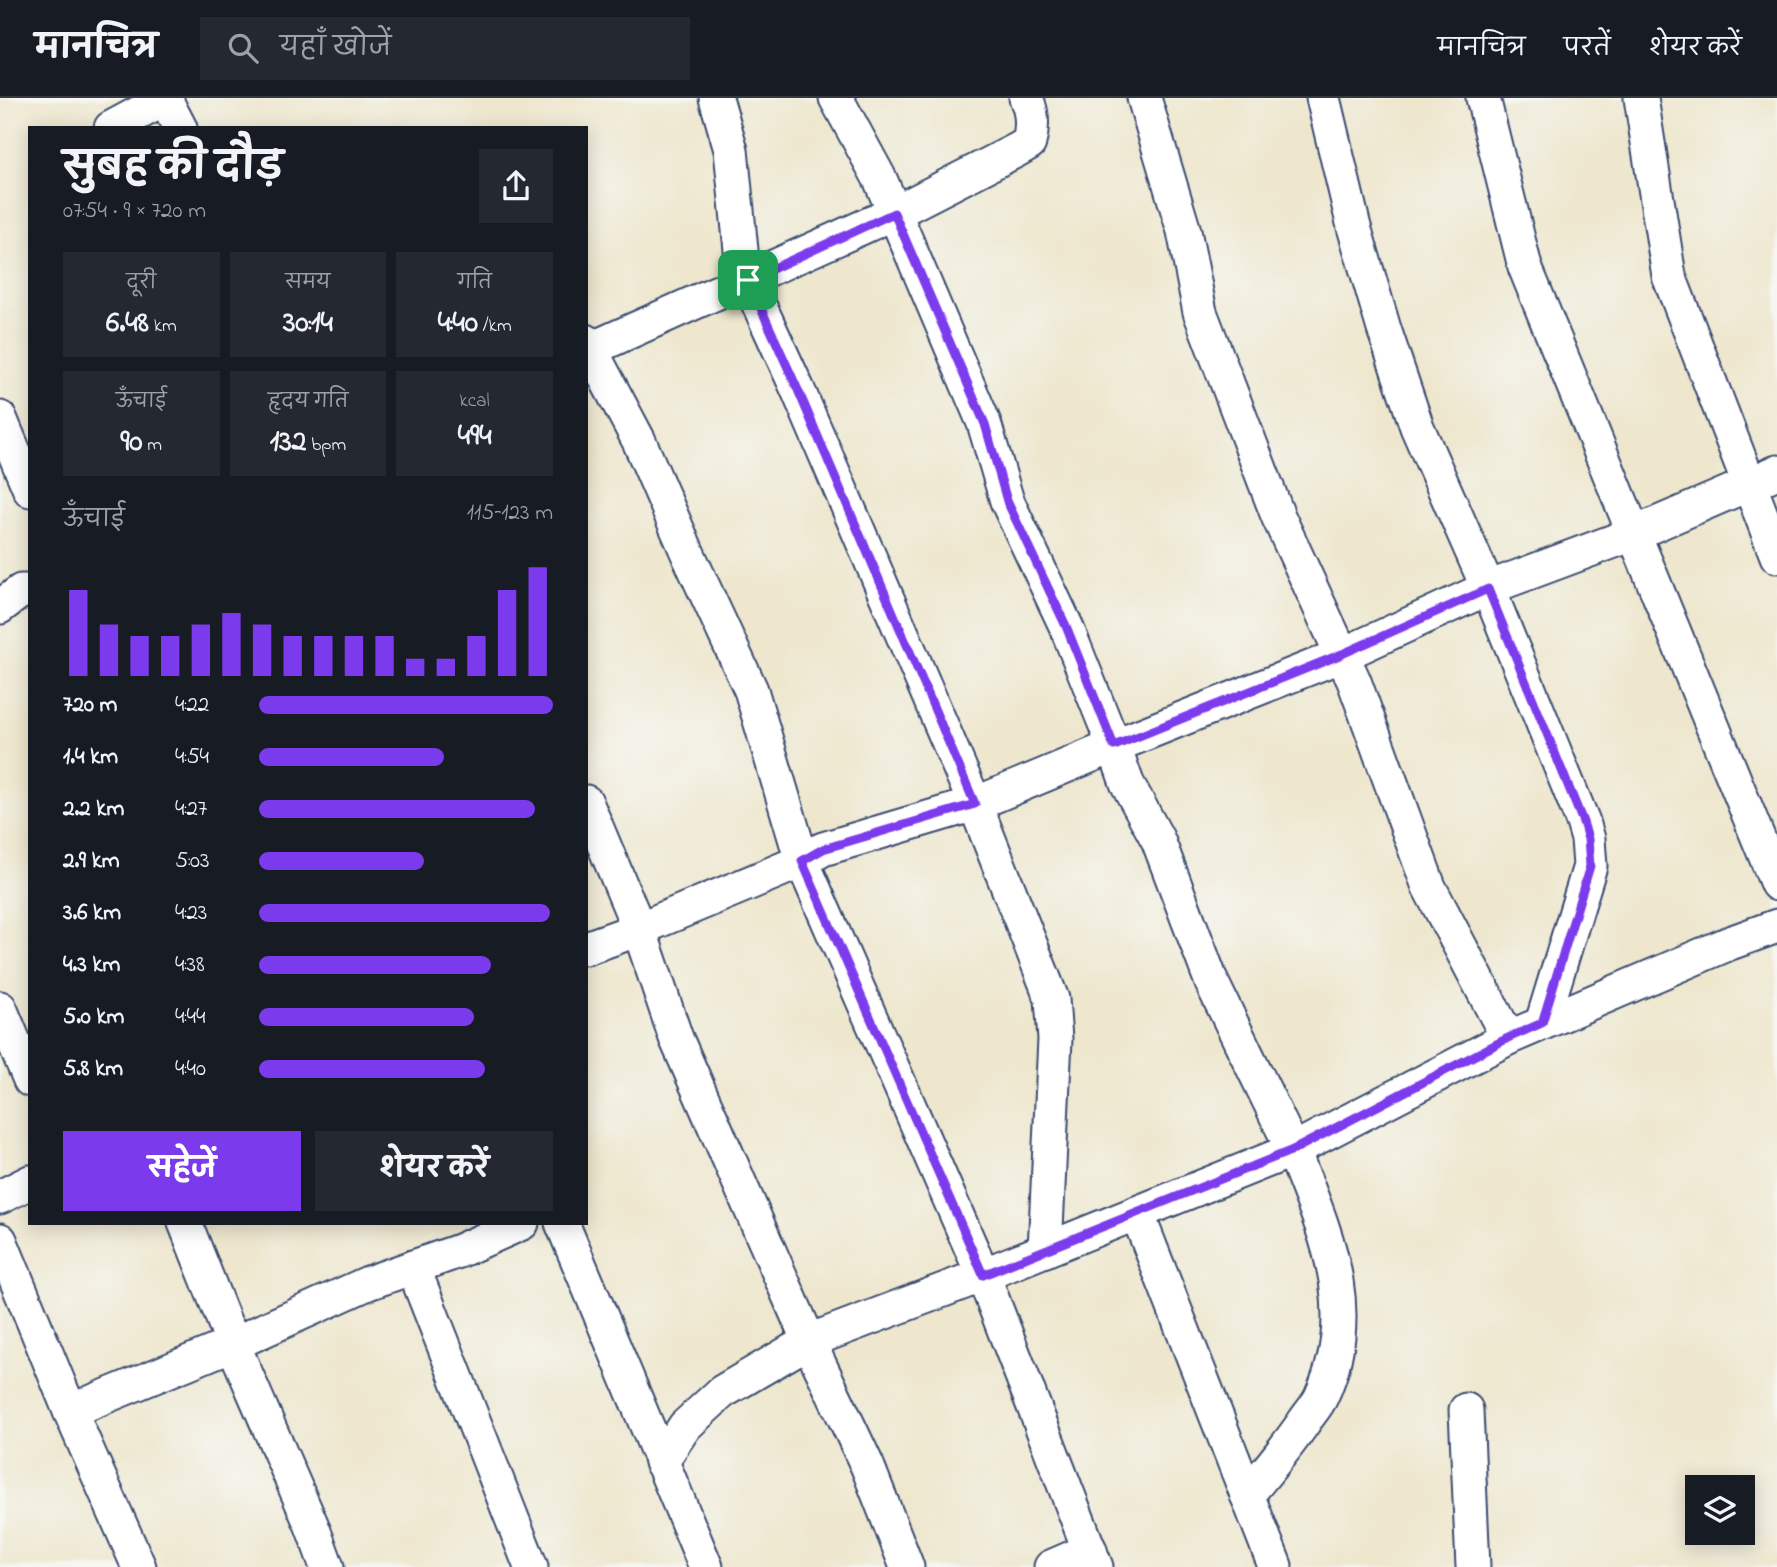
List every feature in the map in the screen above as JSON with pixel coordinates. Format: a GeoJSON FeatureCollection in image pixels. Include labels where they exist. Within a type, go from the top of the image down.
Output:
{"type":"FeatureCollection","features":[{"type":"Feature","properties":{"kind":"street"},"geometry":{"type":"LineString","coordinates":[[115,126],[166,98],[179,126]]}},
{"type":"Feature","properties":{"kind":"street"},"geometry":{"type":"LineString","coordinates":[[716,98],[731,150],[743,271],[798,390],[975,804],[1052,999],[1055,1040],[1045,1250]]}},
{"type":"Feature","properties":{"kind":"street"},"geometry":{"type":"LineString","coordinates":[[836,98],[880,179],[985,424],[1007,501],[1066,626],[1127,783],[1158,840],[1213,983],[1293,1150],[1327,1237],[1339,1298],[1338,1346],[1321,1398],[1289,1445],[1247,1495]]}},
{"type":"Feature","properties":{"kind":"street"},"geometry":{"type":"LineString","coordinates":[[1026,98],[1030,106],[1033,129],[1029,142],[894,213],[748,280],[588,345],[639,441],[751,690],[802,861],[983,1275],[1093,1559],[1051,1567]]}},
{"type":"Feature","properties":{"kind":"street"},"geometry":{"type":"LineString","coordinates":[[1144,98],[1184,231],[1200,312],[1278,516],[1354,681],[1429,887],[1508,1038]]}},
{"type":"Feature","properties":{"kind":"street"},"geometry":{"type":"LineString","coordinates":[[1323,98],[1354,227],[1417,427],[1488,589],[1588,839],[1590,866],[1542,1023]]}},
{"type":"Feature","properties":{"kind":"street"},"geometry":{"type":"LineString","coordinates":[[1483,98],[1525,267],[1777,884]]}},
{"type":"Feature","properties":{"kind":"street"},"geometry":{"type":"LineString","coordinates":[[1642,98],[1669,276],[1763,478],[1777,556]]}},
{"type":"Feature","properties":{"kind":"street"},"geometry":{"type":"LineString","coordinates":[[0,418],[28,485]]}},
{"type":"Feature","properties":{"kind":"street"},"geometry":{"type":"LineString","coordinates":[[588,947],[639,929],[802,861],[823,849],[975,804],[1342,654],[1488,589],[1633,534],[1763,478]]}},
{"type":"Feature","properties":{"kind":"street"},"geometry":{"type":"LineString","coordinates":[[0,607],[21,591],[28,591]]}},
{"type":"Feature","properties":{"kind":"street"},"geometry":{"type":"LineString","coordinates":[[588,807],[639,929],[676,1038],[809,1341],[867,1465],[907,1567]]}},
{"type":"Feature","properties":{"kind":"street"},"geometry":{"type":"LineString","coordinates":[[661,1462],[685,1426],[722,1392],[809,1341],[983,1275],[1293,1150],[1508,1038],[1730,943],[1777,926]]}},
{"type":"Feature","properties":{"kind":"street"},"geometry":{"type":"LineString","coordinates":[[0,1008],[28,1075]]}},
{"type":"Feature","properties":{"kind":"street"},"geometry":{"type":"LineString","coordinates":[[0,1197],[28,1183]]}},
{"type":"Feature","properties":{"kind":"street"},"geometry":{"type":"LineString","coordinates":[[1137,1213],[1275,1566]]}},
{"type":"Feature","properties":{"kind":"street"},"geometry":{"type":"LineString","coordinates":[[186,1225],[327,1567]]}},
{"type":"Feature","properties":{"kind":"street"},"geometry":{"type":"LineString","coordinates":[[70,1411],[233,1344],[368,1283],[459,1251],[518,1225]]}},
{"type":"Feature","properties":{"kind":"street"},"geometry":{"type":"LineString","coordinates":[[563,1225],[705,1567]]}},
{"type":"Feature","properties":{"kind":"street"},"geometry":{"type":"LineString","coordinates":[[0,1240],[70,1411],[139,1567]]}},
{"type":"Feature","properties":{"kind":"street"},"geometry":{"type":"LineString","coordinates":[[413,1267],[531,1567]]}},
{"type":"Feature","properties":{"kind":"street"},"geometry":{"type":"LineString","coordinates":[[1466,1410],[1473,1567]]}},
{"type":"Feature","properties":{"kind":"route"},"geometry":{"type":"LineString","coordinates":[[894,213],[985,424],[1007,501],[1066,626],[1114,746],[1342,654],[1488,589],[1588,839],[1590,866],[1542,1023],[1293,1150],[983,1275],[802,861],[823,849],[975,804],[798,390],[748,280],[894,213]]}}]}
